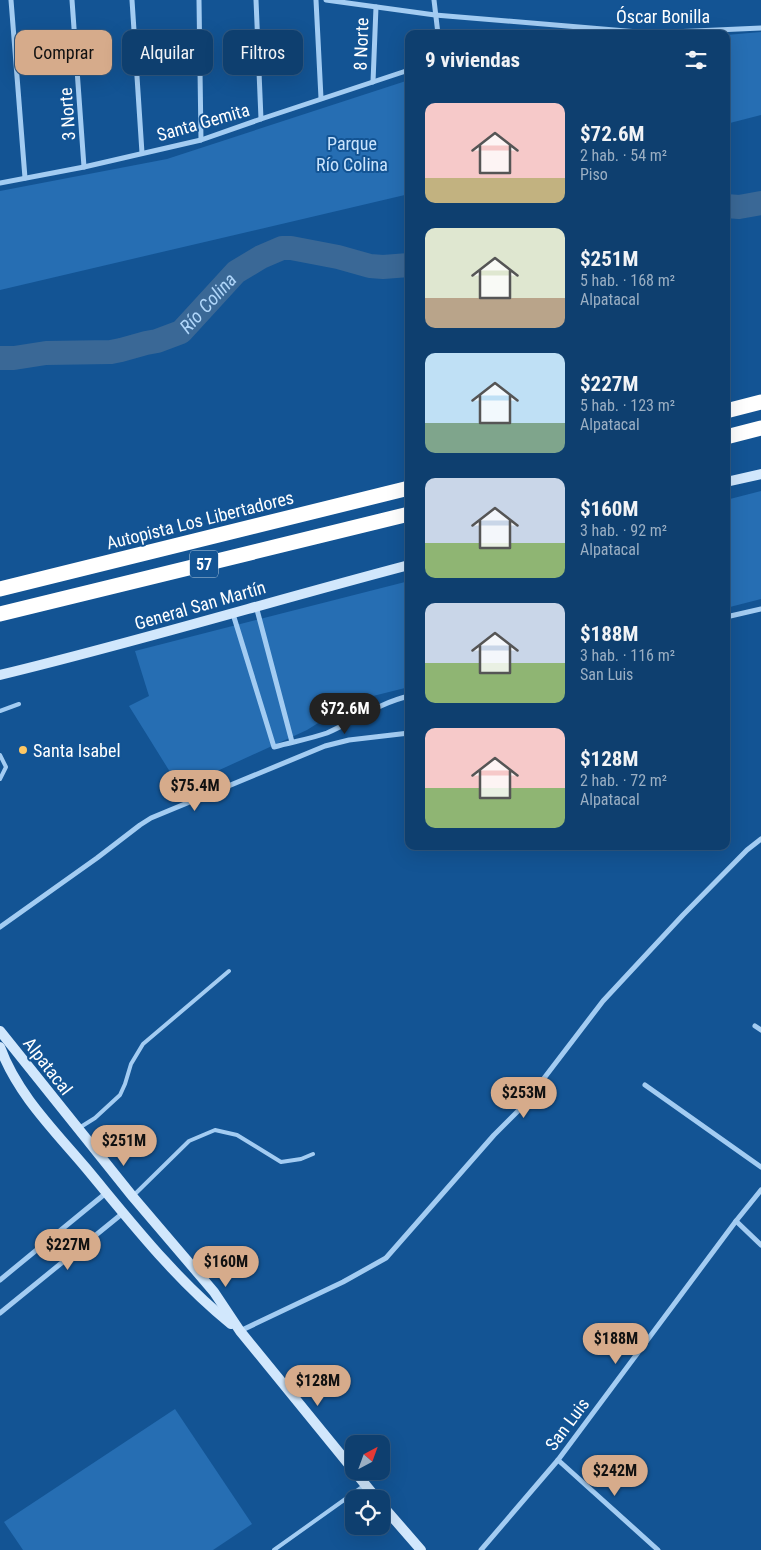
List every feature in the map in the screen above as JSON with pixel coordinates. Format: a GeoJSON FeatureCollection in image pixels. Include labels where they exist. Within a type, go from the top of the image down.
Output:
{"type":"FeatureCollection","features":[{"type":"Feature","properties":{"kind":"highway"},"geometry":{"type":"LineString","coordinates":[[730,410],[761,402]]}},
{"type":"Feature","properties":{"kind":"highway"},"geometry":{"type":"LineString","coordinates":[[730,435],[761,428]]}},
{"type":"Feature","properties":{"kind":"highway","name":"Autopista Los Libertadores"},"geometry":{"type":"LineString","coordinates":[[0,589],[405,489]]}},
{"type":"Feature","properties":{"kind":"highway","name":"57"},"geometry":{"type":"LineString","coordinates":[[0,614],[405,515]]}},
{"type":"Feature","properties":{"kind":"street"},"geometry":{"type":"LineString","coordinates":[[11,0],[25,178]]}},
{"type":"Feature","properties":{"kind":"street","name":"3 Norte"},"geometry":{"type":"LineString","coordinates":[[72,0],[84,167]]}},
{"type":"Feature","properties":{"kind":"street"},"geometry":{"type":"LineString","coordinates":[[132,0],[142,153]]}},
{"type":"Feature","properties":{"kind":"street"},"geometry":{"type":"LineString","coordinates":[[199,0],[202,140]]}},
{"type":"Feature","properties":{"kind":"street"},"geometry":{"type":"LineString","coordinates":[[256,0],[261,118]]}},
{"type":"Feature","properties":{"kind":"street"},"geometry":{"type":"LineString","coordinates":[[316,0],[321,98]]}},
{"type":"Feature","properties":{"kind":"street","name":"Óscar Bonilla"},"geometry":{"type":"LineString","coordinates":[[326,0],[435,15],[614,30]]}},
{"type":"Feature","properties":{"kind":"street"},"geometry":{"type":"LineString","coordinates":[[434,0],[437,30]]}},
{"type":"Feature","properties":{"kind":"street","name":"8 Norte"},"geometry":{"type":"LineString","coordinates":[[373,82],[376,7]]}},
{"type":"Feature","properties":{"kind":"street","name":"Óscar Bonilla"},"geometry":{"type":"LineString","coordinates":[[717,30],[761,28]]}},
{"type":"Feature","properties":{"kind":"street","name":"Santa Gemita"},"geometry":{"type":"LineString","coordinates":[[0,183],[84,167],[202,140],[261,118],[405,71]]}},
{"type":"Feature","properties":{"kind":"street"},"geometry":{"type":"LineString","coordinates":[[730,481],[761,474]]}},
{"type":"Feature","properties":{"kind":"street","name":"General San Martín"},"geometry":{"type":"LineString","coordinates":[[0,675],[97,651],[405,566]]}},
{"type":"Feature","properties":{"kind":"street"},"geometry":{"type":"LineString","coordinates":[[256,606],[292,742]]}},
{"type":"Feature","properties":{"kind":"street"},"geometry":{"type":"LineString","coordinates":[[730,616],[761,609]]}},
{"type":"Feature","properties":{"kind":"street"},"geometry":{"type":"LineString","coordinates":[[232,613],[274,747],[327,733],[358,719],[377,707],[405,697]]}},
{"type":"Feature","properties":{"kind":"street"},"geometry":{"type":"LineString","coordinates":[[0,927],[151,818],[325,746],[349,740],[405,733]]}},
{"type":"Feature","properties":{"kind":"street"},"geometry":{"type":"LineString","coordinates":[[240,1331],[344,1282],[386,1258],[494,1135],[522,1107],[603,1001],[747,850],[761,839]]}},
{"type":"Feature","properties":{"kind":"street"},"geometry":{"type":"LineString","coordinates":[[755,1026],[761,1030]]}},
{"type":"Feature","properties":{"kind":"street","name":"Alpatacal"},"geometry":{"type":"LineString","coordinates":[[0,1031],[77,1129],[214,1292],[240,1331],[369,1490]]}},
{"type":"Feature","properties":{"kind":"street","name":"Alpatacal"},"geometry":{"type":"LineString","coordinates":[[0,1047],[9,1068],[28,1098],[123,1213],[175,1272],[204,1301],[240,1331]]}},
{"type":"Feature","properties":{"kind":"street"},"geometry":{"type":"LineString","coordinates":[[28,1098],[31,1090],[42,1085]]}},
{"type":"Feature","properties":{"kind":"street"},"geometry":{"type":"LineString","coordinates":[[645,1085],[761,1167]]}},
{"type":"Feature","properties":{"kind":"street","name":"San Luis"},"geometry":{"type":"LineString","coordinates":[[481,1550],[558,1460],[761,1190]]}},
{"type":"Feature","properties":{"kind":"street"},"geometry":{"type":"LineString","coordinates":[[0,1280],[106,1192]]}},
{"type":"Feature","properties":{"kind":"street"},"geometry":{"type":"LineString","coordinates":[[0,1312],[123,1213]]}},
{"type":"Feature","properties":{"kind":"street"},"geometry":{"type":"LineString","coordinates":[[736,1221],[761,1245]]}},
{"type":"Feature","properties":{"kind":"street"},"geometry":{"type":"LineString","coordinates":[[175,1272],[185,1269],[189,1262]]}},
{"type":"Feature","properties":{"kind":"street"},"geometry":{"type":"LineString","coordinates":[[558,1460],[658,1550]]}},
{"type":"Feature","properties":{"kind":"street"},"geometry":{"type":"LineString","coordinates":[[390,1514],[421,1550]]}},
{"type":"Feature","properties":{"kind":"lane"},"geometry":{"type":"LineString","coordinates":[[0,711],[20,704]]}},
{"type":"Feature","properties":{"kind":"lane"},"geometry":{"type":"LineString","coordinates":[[0,755],[6,767],[0,779]]}},
{"type":"Feature","properties":{"kind":"lane"},"geometry":{"type":"LineString","coordinates":[[77,1129],[95,1118],[120,1095],[131,1064],[143,1044],[229,971]]}},
{"type":"Feature","properties":{"kind":"lane"},"geometry":{"type":"LineString","coordinates":[[133,1197],[189,1141],[215,1130],[237,1135],[281,1162],[300,1159],[313,1154]]}},
{"type":"Feature","properties":{"kind":"lane"},"geometry":{"type":"LineString","coordinates":[[274,1550],[365,1485]]}},
{"type":"Feature","properties":{"kind":"green space"},"geometry":{"type":"Polygon","coordinates":[[[761,32],[761,115],[730,123],[730,35],[761,32]]]}},
{"type":"Feature","properties":{"kind":"green space","name":"Parque Río Colina"},"geometry":{"type":"Polygon","coordinates":[[[405,81],[405,195],[0,290],[0,191],[167,159],[405,81]]]}},
{"type":"Feature","properties":{"kind":"green space"},"geometry":{"type":"Polygon","coordinates":[[[761,491],[761,599],[730,607],[730,499],[761,491]]]}},
{"type":"Feature","properties":{"kind":"green space"},"geometry":{"type":"Polygon","coordinates":[[[405,582],[405,688],[369,697],[334,713],[307,730],[180,788],[129,706],[149,696],[135,651],[405,582]]]}},
{"type":"Feature","properties":{"kind":"green space"},"geometry":{"type":"Polygon","coordinates":[[[175,1409],[252,1524],[213,1550],[23,1550],[4,1522],[175,1409]]]}},
{"type":"Feature","properties":{"kind":"waterway","name":"Río Colina"},"geometry":{"type":"LineString","coordinates":[[730,206],[739,207],[761,203]]}},
{"type":"Feature","properties":{"kind":"waterway","name":"Río Colina"},"geometry":{"type":"LineString","coordinates":[[0,358],[14,358],[46,353],[111,352],[157,341],[181,332],[236,272],[261,257],[282,248],[338,257],[370,266],[405,265]]}},
{"type":"Feature","properties":{"kind":"place","name":"Santa Isabel"},"geometry":{"type":"Point","coordinates":[23,750]}}]}
